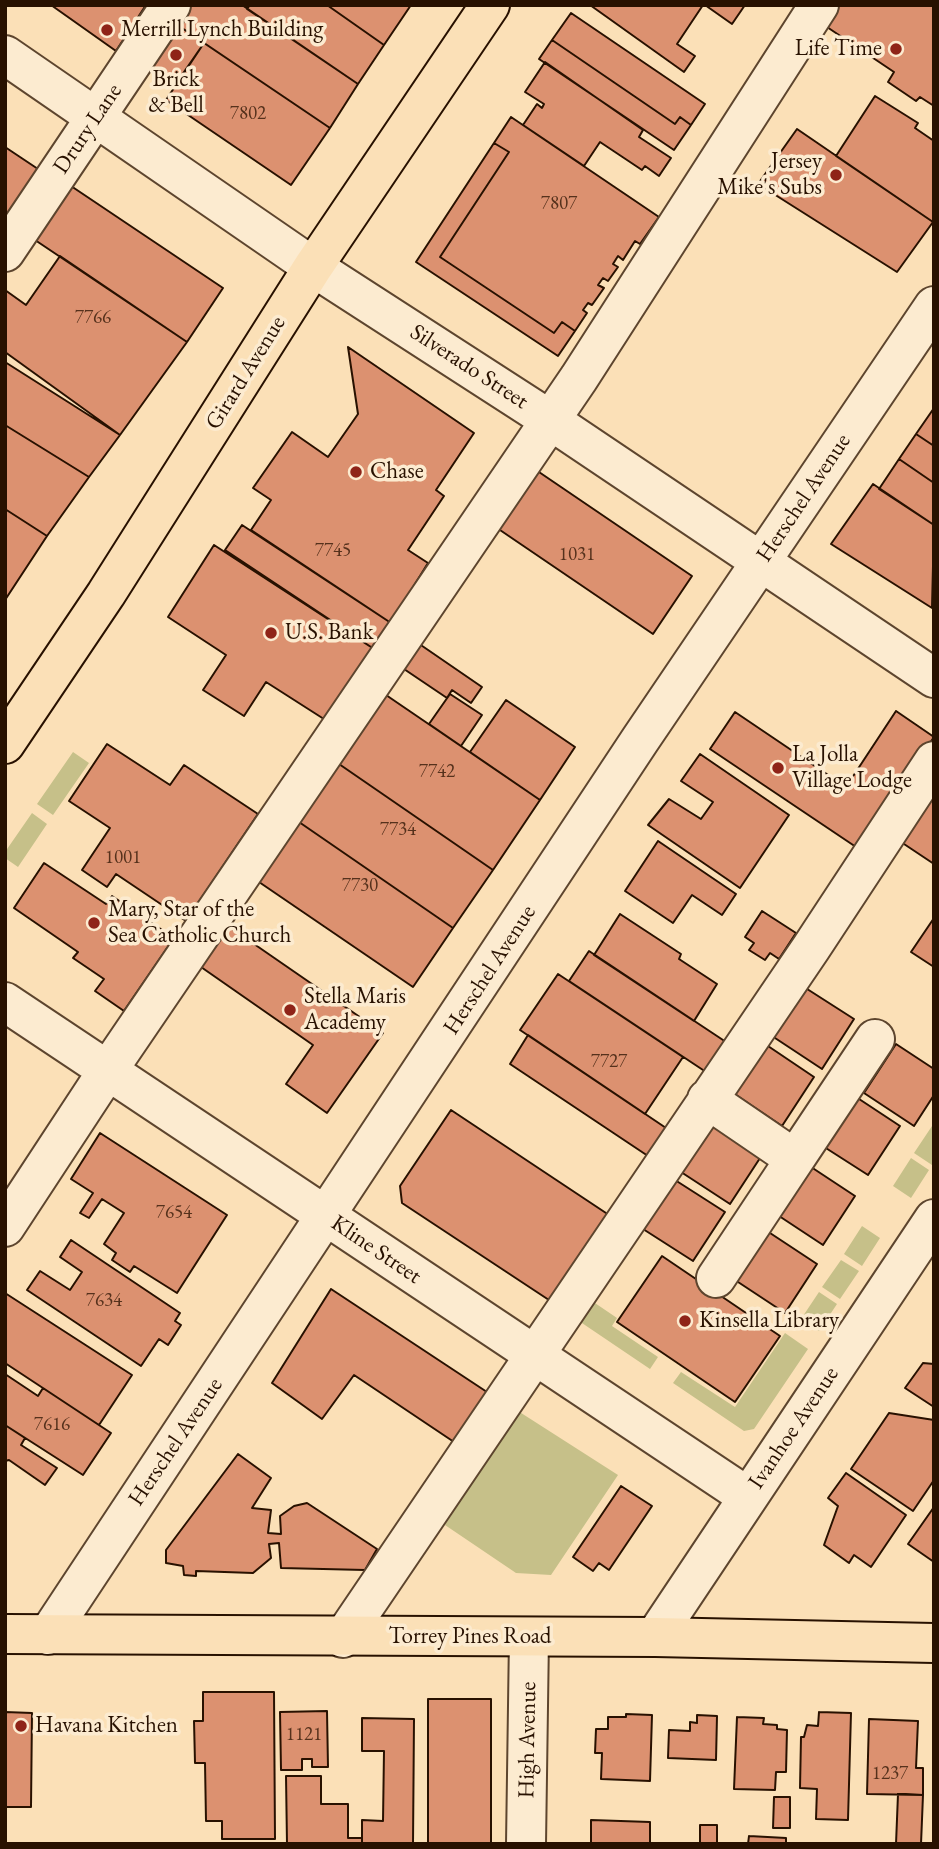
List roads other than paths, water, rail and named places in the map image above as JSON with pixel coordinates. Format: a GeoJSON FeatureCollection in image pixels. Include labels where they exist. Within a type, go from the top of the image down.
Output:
{"type":"FeatureCollection","features":[{"type":"Feature","properties":{"kind":"main road","name":"Girard Avenue"},"geometry":{"type":"LineString","coordinates":[[5,744],[113,583],[313,267],[490,5]]}},
{"type":"Feature","properties":{"kind":"main road","name":"Torrey Pines Road"},"geometry":{"type":"LineString","coordinates":[[5,1634],[343,1638],[655,1637],[934,1643]]}},
{"type":"Feature","properties":{"kind":"street","name":"Drury Lane"},"geometry":{"type":"LineString","coordinates":[[5,252],[171,5]]}},
{"type":"Feature","properties":{"kind":"street"},"geometry":{"type":"LineString","coordinates":[[5,1227],[108,1070],[550,420],[820,5]]}},
{"type":"Feature","properties":{"kind":"street","name":"Silverado Street"},"geometry":{"type":"LineString","coordinates":[[5,55],[313,267],[550,420],[934,678]]}},
{"type":"Feature","properties":{"kind":"street","name":"Herschel Avenue"},"geometry":{"type":"LineString","coordinates":[[48,1635],[640,740],[934,306]]}},
{"type":"Feature","properties":{"kind":"street"},"geometry":{"type":"LineString","coordinates":[[343,1638],[934,761]]}},
{"type":"Feature","properties":{"kind":"street","name":"Kline Street"},"geometry":{"type":"LineString","coordinates":[[5,1002],[748,1497]]}},
{"type":"Feature","properties":{"kind":"street"},"geometry":{"type":"LineString","coordinates":[[716,1278],[875,1039]]}},
{"type":"Feature","properties":{"kind":"street"},"geometry":{"type":"LineString","coordinates":[[707,1099],[795,1158]]}},
{"type":"Feature","properties":{"kind":"street","name":"Ivanhoe Avenue"},"geometry":{"type":"LineString","coordinates":[[655,1637],[934,1219]]}},
{"type":"Feature","properties":{"kind":"street","name":"High Avenue"},"geometry":{"type":"LineString","coordinates":[[526,1844],[529,1637]]}},
{"type":"Feature","properties":{"kind":"place","name":"Merrill Lynch Building"},"geometry":{"type":"Point","coordinates":[107,30]}},
{"type":"Feature","properties":{"kind":"place","name":"Life Time"},"geometry":{"type":"Point","coordinates":[896,49]}},
{"type":"Feature","properties":{"kind":"place","name":"Brick & Bell"},"geometry":{"type":"Point","coordinates":[176,55]}},
{"type":"Feature","properties":{"kind":"place","name":"Jersey Mike's Subs"},"geometry":{"type":"Point","coordinates":[836,175]}},
{"type":"Feature","properties":{"kind":"place","name":"Chase"},"geometry":{"type":"Point","coordinates":[356,472]}},
{"type":"Feature","properties":{"kind":"place","name":"U.S. Bank"},"geometry":{"type":"Point","coordinates":[271,633]}},
{"type":"Feature","properties":{"kind":"place","name":"La Jolla Village Lodge"},"geometry":{"type":"Point","coordinates":[778,768]}},
{"type":"Feature","properties":{"kind":"place","name":"Mary, Star of the Sea Catholic Church"},"geometry":{"type":"Point","coordinates":[94,923]}},
{"type":"Feature","properties":{"kind":"place","name":"Stella Maris Academy"},"geometry":{"type":"Point","coordinates":[290,1010]}},
{"type":"Feature","properties":{"kind":"place","name":"Kinsella Library"},"geometry":{"type":"Point","coordinates":[685,1321]}},
{"type":"Feature","properties":{"kind":"place","name":"Havana Kitchen"},"geometry":{"type":"Point","coordinates":[21,1726]}}]}
